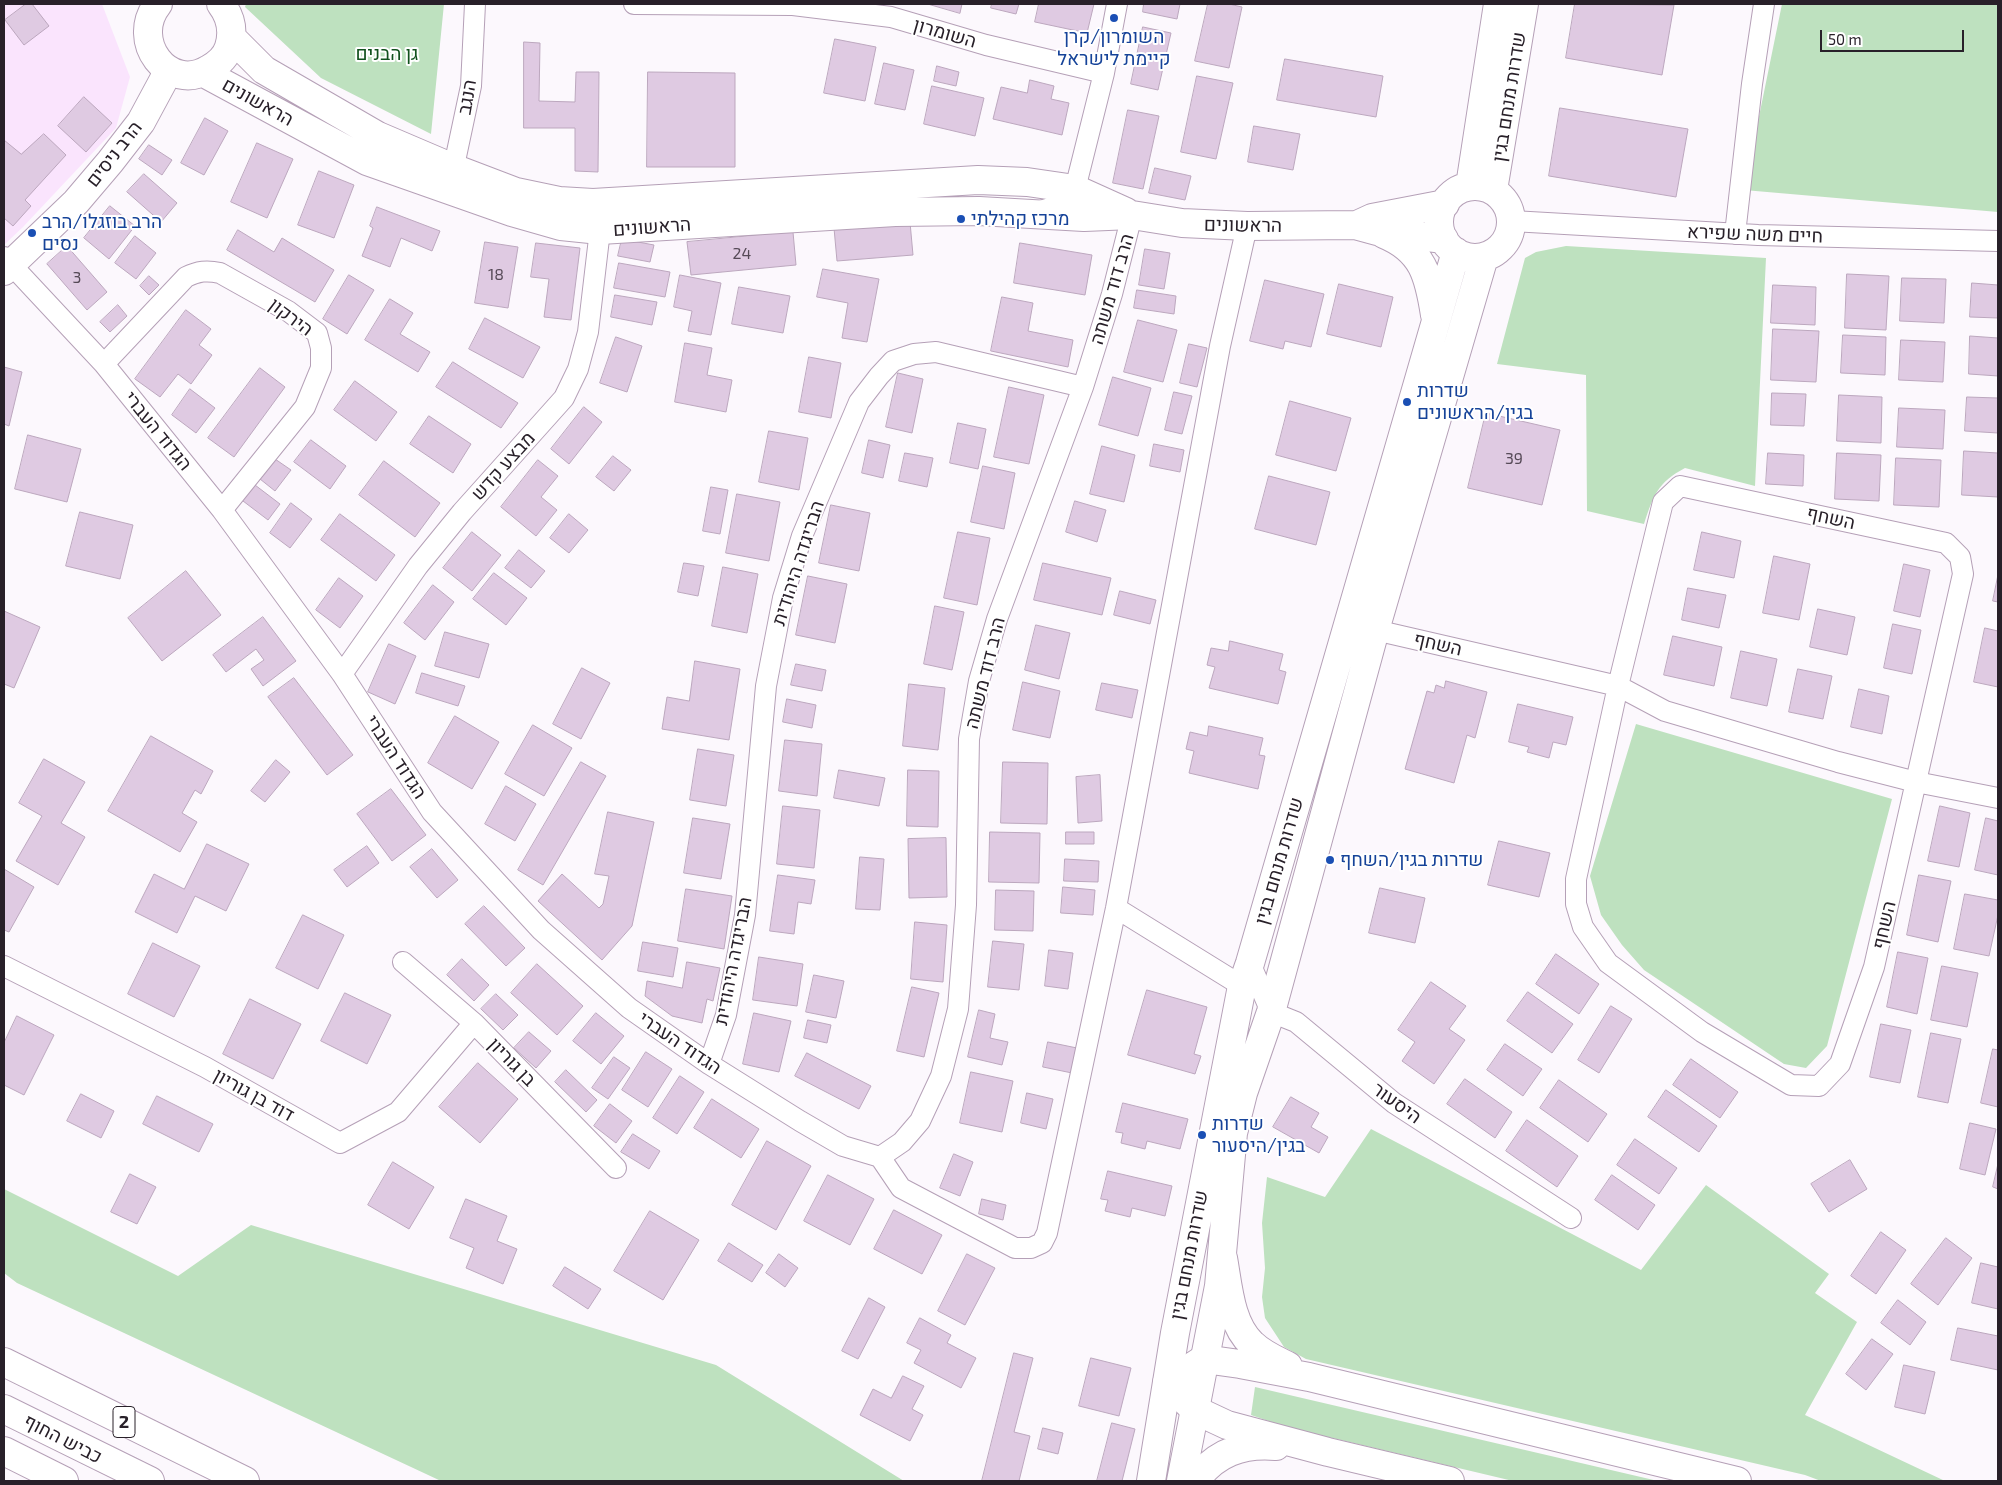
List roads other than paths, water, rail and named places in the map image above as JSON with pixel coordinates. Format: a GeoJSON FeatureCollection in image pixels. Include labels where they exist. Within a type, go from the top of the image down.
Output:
{"type":"FeatureCollection","features":[{"type":"Feature","properties":{"kind":"main road"},"geometry":{"type":"LineString","coordinates":[[158,4],[148,21],[148,44],[160,63],[169,70],[186,75],[204,73],[217,65],[227,53],[232,38],[232,25],[228,12],[221,4]]}},
{"type":"Feature","properties":{"kind":"main road","name":"שדרות מנחם בגין"},"geometry":{"type":"LineString","coordinates":[[1482,188],[1498,4]]}},
{"type":"Feature","properties":{"kind":"main road","name":"שדרות מנחם בגין"},"geometry":{"type":"LineString","coordinates":[[1482,188],[1524,4]]}},
{"type":"Feature","properties":{"kind":"main road","name":"הראשונים"},"geometry":{"type":"LineString","coordinates":[[232,38],[264,70],[452,179],[512,212],[561,226],[600,230],[895,212],[979,211],[1084,216],[1132,215],[1182,223],[1247,226],[1366,228],[1450,246]]}},
{"type":"Feature","properties":{"kind":"main road","name":"הרב ניסים"},"geometry":{"type":"LineString","coordinates":[[6,264],[76,202],[110,162],[141,122],[169,70]]}},
{"type":"Feature","properties":{"kind":"main road","name":"הראשונים"},"geometry":{"type":"LineString","coordinates":[[204,73],[367,162],[559,201],[593,203],[978,180],[1027,182],[1075,189],[1132,215]]}},
{"type":"Feature","properties":{"kind":"main road"},"geometry":{"type":"LineString","coordinates":[[1460,188],[1482,188],[1503,198],[1510,209],[1512,221],[1510,233],[1504,244],[1495,252],[1484,257],[1465,256],[1450,246],[1439,222],[1445,204],[1452,194],[1460,188]]}},
{"type":"Feature","properties":{"kind":"main road","name":"הראשונים"},"geometry":{"type":"LineString","coordinates":[[1366,228],[1372,218],[1445,204]]}},
{"type":"Feature","properties":{"kind":"main road"},"geometry":{"type":"LineString","coordinates":[[1366,228],[1400,241],[1412,251],[1420,262],[1431,289],[1436,324]]}},
{"type":"Feature","properties":{"kind":"main road","name":"שדרות מנחם בגין"},"geometry":{"type":"LineString","coordinates":[[1151,1481],[1212,1136],[1246,975],[1436,324],[1450,246]]}},
{"type":"Feature","properties":{"kind":"main road","name":"שדרות מנחם בגין"},"geometry":{"type":"LineString","coordinates":[[1181,1481],[1215,1310],[1223,1258],[1233,1133],[1243,1093],[1271,1012],[1375,630],[1484,257]]}},
{"type":"Feature","properties":{"kind":"main road"},"geometry":{"type":"LineString","coordinates":[[1223,1258],[1231,1300],[1236,1317],[1245,1336],[1266,1355],[1309,1377]]}},
{"type":"Feature","properties":{"kind":"main road"},"geometry":{"type":"LineString","coordinates":[[1450,1481],[1328,1452],[1227,1425],[1194,1410],[1167,1383],[1204,1359],[1240,1364],[1309,1377],[1737,1481]]}},
{"type":"Feature","properties":{"kind":"main road","name":"2"},"geometry":{"type":"LineString","coordinates":[[4,1362],[245,1481]]}},
{"type":"Feature","properties":{"kind":"main road","name":"כביש החוף"},"geometry":{"type":"LineString","coordinates":[[4,1409],[150,1481]]}},
{"type":"Feature","properties":{"kind":"main road"},"geometry":{"type":"LineString","coordinates":[[1195,1481],[1212,1463],[1224,1454],[1242,1447],[1264,1445],[1328,1452]]}},
{"type":"Feature","properties":{"kind":"main road"},"geometry":{"type":"LineString","coordinates":[[4,1451],[64,1481]]}},
{"type":"Feature","properties":{"kind":"main road"},"geometry":{"type":"LineString","coordinates":[[4,1467],[29,1481]]}},
{"type":"Feature","properties":{"kind":"street","name":"הנגב"},"geometry":{"type":"LineString","coordinates":[[452,179],[471,86],[476,4]]}},
{"type":"Feature","properties":{"kind":"street","name":"השומרון"},"geometry":{"type":"LineString","coordinates":[[634,4],[792,5],[893,11],[986,45],[1104,73]]}},
{"type":"Feature","properties":{"kind":"street"},"geometry":{"type":"LineString","coordinates":[[1032,214],[1052,208],[1066,199],[1075,189],[1104,73],[1117,4]]}},
{"type":"Feature","properties":{"kind":"street"},"geometry":{"type":"LineString","coordinates":[[1735,234],[1752,84],[1764,4]]}},
{"type":"Feature","properties":{"kind":"street","name":"הרב דוד משתה"},"geometry":{"type":"LineString","coordinates":[[880,1157],[902,1142],[920,1121],[941,1076],[958,1009],[966,905],[969,739],[979,682],[997,620],[1084,387],[1112,294],[1132,215]]}},
{"type":"Feature","properties":{"kind":"street","name":"חיים משה שפירא"},"geometry":{"type":"LineString","coordinates":[[1512,221],[1735,234],[1998,241]]}},
{"type":"Feature","properties":{"kind":"street"},"geometry":{"type":"LineString","coordinates":[[880,1157],[901,1188],[1015,1248],[1031,1248],[1042,1243],[1047,1233],[1116,908],[1220,346],[1247,226]]}},
{"type":"Feature","properties":{"kind":"street","name":"מבצע קדש"},"geometry":{"type":"LineString","coordinates":[[342,674],[423,560],[462,512],[564,398],[578,369],[588,332],[600,230]]}},
{"type":"Feature","properties":{"kind":"street","name":"הגדוד העברי"},"geometry":{"type":"LineString","coordinates":[[6,264],[104,364],[222,510],[342,674],[432,812],[541,930],[629,1008],[709,1064],[843,1146],[880,1157]]}},
{"type":"Feature","properties":{"kind":"street","name":"הירקון"},"geometry":{"type":"LineString","coordinates":[[104,364],[186,277],[196,272],[209,270],[220,273],[288,311],[317,333],[321,348],[321,368],[305,407],[222,510]]}},
{"type":"Feature","properties":{"kind":"street","name":"הבריגדה היהודית"},"geometry":{"type":"LineString","coordinates":[[709,1064],[726,1015],[745,915],[766,686],[783,598],[802,536],[859,402],[893,361],[914,354],[936,352],[1084,387]]}},
{"type":"Feature","properties":{"kind":"street","name":"השחף"},"geometry":{"type":"LineString","coordinates":[[1680,486],[1946,542],[1960,557],[1963,574],[1874,967],[1840,1064],[1819,1086],[1792,1085],[1702,1032],[1608,963],[1583,927],[1576,904],[1576,879],[1618,686],[1664,502],[1680,486]]}},
{"type":"Feature","properties":{"kind":"street","name":"השחף"},"geometry":{"type":"LineString","coordinates":[[1375,630],[1618,686],[1665,712],[1838,762],[1916,782],[1998,798]]}},
{"type":"Feature","properties":{"kind":"street"},"geometry":{"type":"LineString","coordinates":[[1116,908],[1246,975],[1271,1012]]}},
{"type":"Feature","properties":{"kind":"street","name":"בן גוריון"},"geometry":{"type":"LineString","coordinates":[[403,962],[474,1023],[616,1168]]}},
{"type":"Feature","properties":{"kind":"street","name":"דוד בן גוריון"},"geometry":{"type":"LineString","coordinates":[[4,966],[204,1067],[340,1143],[398,1112],[474,1023]]}},
{"type":"Feature","properties":{"kind":"street","name":"היסעור"},"geometry":{"type":"LineString","coordinates":[[1271,1012],[1296,1022],[1394,1103],[1571,1218]]}},
{"type":"Feature","properties":{"kind":"place","name":"השומרון/קרן קיימת לישראל"},"geometry":{"type":"Point","coordinates":[1114,18]}},
{"type":"Feature","properties":{"kind":"place","name":"מרכז קהילתי"},"geometry":{"type":"Point","coordinates":[961,219]}},
{"type":"Feature","properties":{"kind":"place","name":"הרב בוזגלו/הרב נסים"},"geometry":{"type":"Point","coordinates":[32,233]}},
{"type":"Feature","properties":{"kind":"place","name":"שדרות בגין/הראשונים"},"geometry":{"type":"Point","coordinates":[1407,402]}},
{"type":"Feature","properties":{"kind":"place","name":"שדרות בגין/השחף"},"geometry":{"type":"Point","coordinates":[1330,860]}},
{"type":"Feature","properties":{"kind":"place","name":"שדרות בגין/היסעור"},"geometry":{"type":"Point","coordinates":[1202,1135]}},
{"type":"Feature","properties":{"kind":"park label","name":"גן הבנים"},"geometry":{"type":"Point","coordinates":[387,54]}}]}
